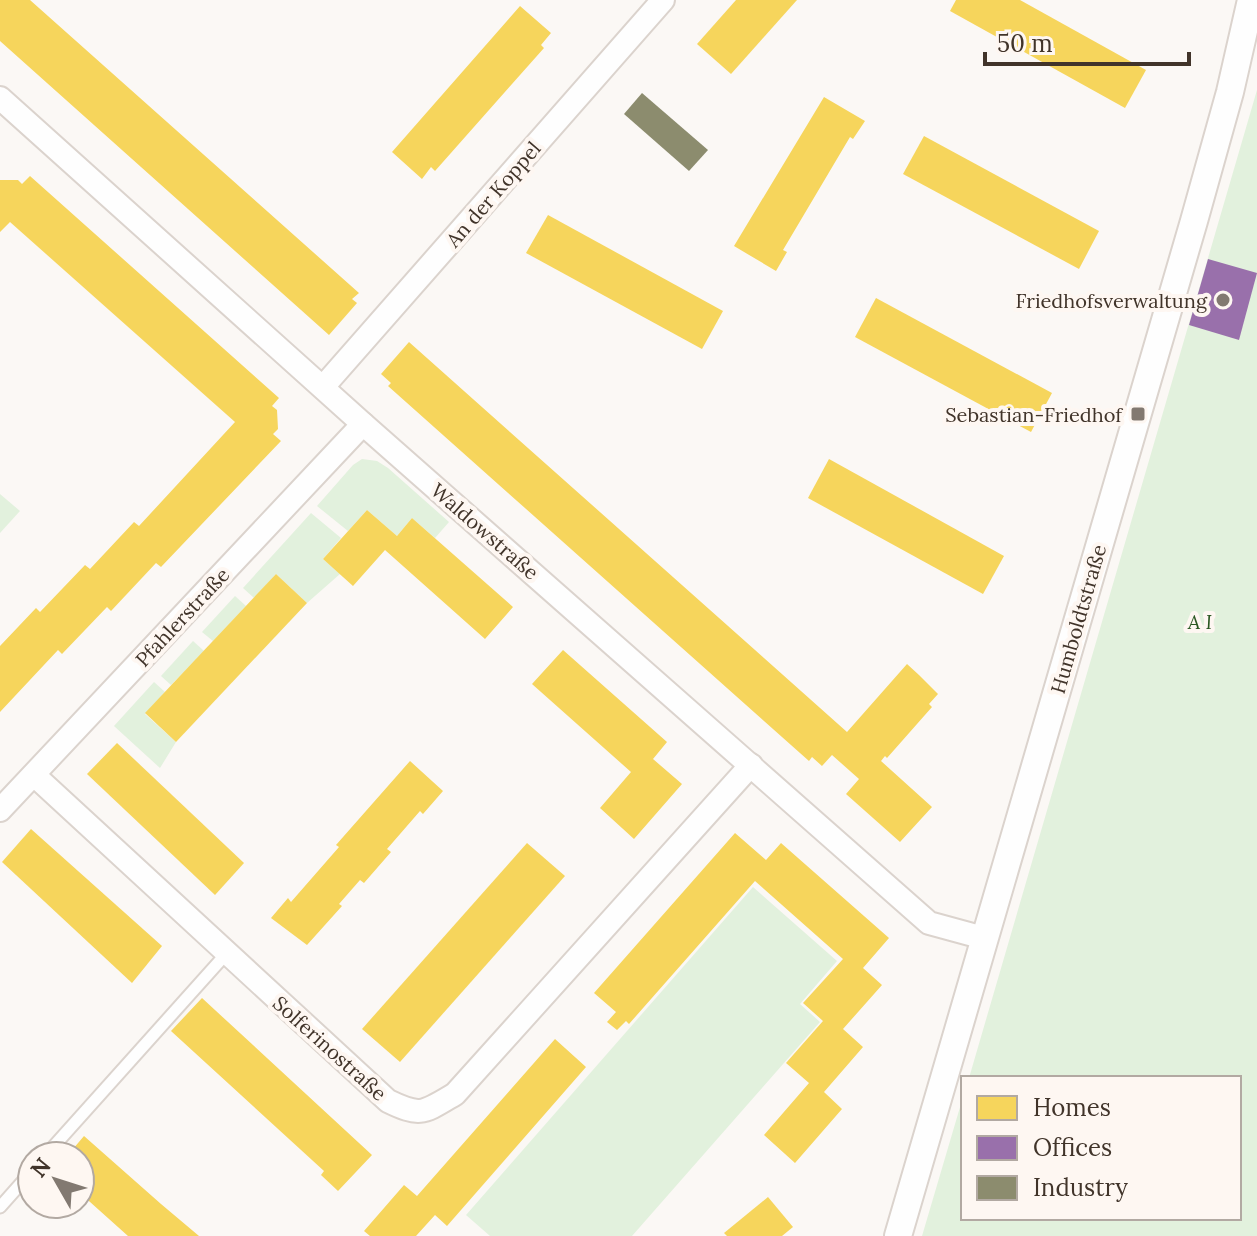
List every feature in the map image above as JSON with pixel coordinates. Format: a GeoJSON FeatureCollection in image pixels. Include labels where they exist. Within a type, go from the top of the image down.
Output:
{"type":"FeatureCollection","features":[{"type":"Feature","properties":{"kind":"street","name":"An der Koppel"},"geometry":{"type":"LineString","coordinates":[[323,387],[663,0]]}},
{"type":"Feature","properties":{"kind":"street","name":"Humboldtstraße"},"geometry":{"type":"LineString","coordinates":[[898,1236],[1194,221],[1230,92],[1251,0]]}},
{"type":"Feature","properties":{"kind":"street","name":"Waldowstraße"},"geometry":{"type":"LineString","coordinates":[[0,98],[363,424],[929,923],[984,938]]}},
{"type":"Feature","properties":{"kind":"street","name":"Pfahlerstraße"},"geometry":{"type":"LineString","coordinates":[[0,810],[363,424]]}},
{"type":"Feature","properties":{"kind":"street","name":"Solferinostraße"},"geometry":{"type":"LineString","coordinates":[[34,775],[388,1101],[411,1113],[431,1108],[455,1094],[751,765]]}},
{"type":"Feature","properties":{"kind":"lane"},"geometry":{"type":"LineString","coordinates":[[59,1140],[226,954]]}},
{"type":"Feature","properties":{"kind":"lane"},"geometry":{"type":"LineString","coordinates":[[0,1207],[16,1189]]}},
{"type":"Feature","properties":{"kind":"green space","name":"A I"},"geometry":{"type":"Polygon","coordinates":[[[1257,90],[1257,1236],[922,1236],[961,1104],[961,1220],[1241,1220],[1241,1076],[970,1076],[1257,90]]]}},
{"type":"Feature","properties":{"kind":"green space"},"geometry":{"type":"Polygon","coordinates":[[[362,459],[377,461],[388,468],[449,522],[435,538],[412,518],[397,536],[367,510],[348,531],[317,506],[362,459]]]}},
{"type":"Feature","properties":{"kind":"green space"},"geometry":{"type":"Polygon","coordinates":[[[0,494],[20,511],[0,533],[0,494]]]}},
{"type":"Feature","properties":{"kind":"green space"},"geometry":{"type":"Polygon","coordinates":[[[311,513],[341,538],[323,559],[340,574],[307,603],[276,574],[254,598],[243,588],[311,513]]]}},
{"type":"Feature","properties":{"kind":"green space"},"geometry":{"type":"Polygon","coordinates":[[[235,596],[246,606],[213,641],[202,632],[235,596]]]}},
{"type":"Feature","properties":{"kind":"green space"},"geometry":{"type":"Polygon","coordinates":[[[193,641],[204,651],[171,685],[161,676],[193,641]]]}},
{"type":"Feature","properties":{"kind":"green space"},"geometry":{"type":"Polygon","coordinates":[[[154,682],[165,692],[145,714],[176,742],[160,768],[114,726],[154,682]]]}},
{"type":"Feature","properties":{"kind":"green space"},"geometry":{"type":"Polygon","coordinates":[[[753,887],[837,961],[800,1004],[820,1022],[632,1236],[490,1236],[466,1215],[753,887]]]}},
{"type":"Feature","properties":{"kind":"building: Homes"},"geometry":{"type":"Polygon","coordinates":[[[0,0],[30,0],[359,293],[352,299],[357,303],[329,335],[0,41],[0,0]]]}},
{"type":"Feature","properties":{"kind":"building: Homes"},"geometry":{"type":"Polygon","coordinates":[[[736,0],[797,0],[731,74],[697,44],[736,0]]]}},
{"type":"Feature","properties":{"kind":"building: Homes"},"geometry":{"type":"Polygon","coordinates":[[[956,0],[1020,0],[1146,70],[1125,108],[950,11],[956,0]]]}},
{"type":"Feature","properties":{"kind":"building: Homes"},"geometry":{"type":"Polygon","coordinates":[[[520,6],[551,33],[541,45],[544,48],[435,171],[431,167],[422,179],[392,152],[520,6]]]}},
{"type":"Feature","properties":{"kind":"building: Homes"},"geometry":{"type":"Polygon","coordinates":[[[824,97],[865,121],[853,139],[850,137],[783,250],[787,252],[776,271],[734,246],[824,97]]]}},
{"type":"Feature","properties":{"kind":"building: Homes"},"geometry":{"type":"Polygon","coordinates":[[[924,136],[1099,231],[1079,269],[903,174],[924,136]]]}},
{"type":"Feature","properties":{"kind":"building: Homes"},"geometry":{"type":"Polygon","coordinates":[[[30,176],[279,398],[272,406],[277,410],[278,429],[273,434],[281,441],[161,567],[156,563],[111,611],[107,607],[62,654],[58,650],[0,712],[0,646],[36,608],[40,612],[85,565],[90,569],[134,522],[139,526],[235,422],[10,222],[0,232],[0,180],[18,180],[22,184],[30,176]]]}},
{"type":"Feature","properties":{"kind":"building: Homes"},"geometry":{"type":"Polygon","coordinates":[[[548,215],[723,311],[702,349],[526,253],[548,215]]]}},
{"type":"Feature","properties":{"kind":"building: Homes"},"geometry":{"type":"Polygon","coordinates":[[[876,298],[1052,393],[1031,432],[855,337],[876,298]]]}},
{"type":"Feature","properties":{"kind":"building: Homes"},"geometry":{"type":"Polygon","coordinates":[[[409,342],[847,732],[907,664],[938,694],[929,704],[932,707],[881,761],[932,807],[900,842],[846,794],[859,779],[832,755],[822,766],[812,757],[809,761],[388,386],[391,383],[381,374],[409,342]]]}},
{"type":"Feature","properties":{"kind":"building: Homes"},"geometry":{"type":"Polygon","coordinates":[[[829,459],[1004,556],[983,594],[808,498],[829,459]]]}},
{"type":"Feature","properties":{"kind":"building: Homes"},"geometry":{"type":"Polygon","coordinates":[[[367,510],[397,536],[412,518],[513,607],[485,639],[385,550],[353,586],[323,559],[367,510]]]}},
{"type":"Feature","properties":{"kind":"building: Homes"},"geometry":{"type":"Polygon","coordinates":[[[276,574],[307,603],[176,742],[145,713],[276,574]]]}},
{"type":"Feature","properties":{"kind":"building: Homes"},"geometry":{"type":"Polygon","coordinates":[[[563,650],[667,742],[653,759],[682,784],[634,839],[600,808],[631,772],[532,684],[563,650]]]}},
{"type":"Feature","properties":{"kind":"building: Homes"},"geometry":{"type":"Polygon","coordinates":[[[117,743],[244,863],[215,895],[87,774],[117,743]]]}},
{"type":"Feature","properties":{"kind":"building: Homes"},"geometry":{"type":"Polygon","coordinates":[[[410,761],[443,791],[423,814],[420,811],[387,849],[391,852],[364,883],[360,880],[339,904],[342,906],[307,945],[271,918],[288,898],[291,902],[410,761]]]}},
{"type":"Feature","properties":{"kind":"building: Homes"},"geometry":{"type":"Polygon","coordinates":[[[31,829],[162,946],[132,983],[2,862],[31,829]]]}},
{"type":"Feature","properties":{"kind":"building: Homes"},"geometry":{"type":"Polygon","coordinates":[[[735,833],[766,860],[781,843],[889,938],[863,968],[882,985],[843,1029],[863,1047],[824,1092],[842,1109],[795,1163],[764,1135],[809,1083],[786,1063],[823,1021],[803,1003],[843,959],[755,881],[629,1024],[626,1021],[617,1030],[607,1022],[616,1012],[594,993],[735,833]]]}},
{"type":"Feature","properties":{"kind":"building: Homes"},"geometry":{"type":"Polygon","coordinates":[[[527,843],[565,876],[400,1062],[362,1029],[527,843]]]}},
{"type":"Feature","properties":{"kind":"building: Homes"},"geometry":{"type":"Polygon","coordinates":[[[202,998],[372,1155],[338,1191],[321,1175],[324,1171],[171,1031],[202,998]]]}},
{"type":"Feature","properties":{"kind":"building: Homes"},"geometry":{"type":"Polygon","coordinates":[[[555,1039],[586,1067],[447,1226],[435,1215],[416,1236],[370,1236],[364,1231],[404,1185],[417,1196],[555,1039]]]}},
{"type":"Feature","properties":{"kind":"building: Homes"},"geometry":{"type":"Polygon","coordinates":[[[96,1147],[199,1236],[128,1236],[96,1207],[96,1147]]]}},
{"type":"Feature","properties":{"kind":"building: Homes"},"geometry":{"type":"Polygon","coordinates":[[[768,1197],[793,1227],[782,1236],[727,1236],[724,1233],[768,1197]]]}},
{"type":"Feature","properties":{"kind":"building: Offices","name":"Friedhofsverwaltung"},"geometry":{"type":"Polygon","coordinates":[[[1208,259],[1257,273],[1239,340],[1189,325],[1208,259]]]}},
{"type":"Feature","properties":{"kind":"building: Industry"},"geometry":{"type":"Polygon","coordinates":[[[642,93],[708,150],[689,171],[624,114],[642,93]]]}},
{"type":"Feature","properties":{"kind":"place","name":"Friedhofsverwaltung"},"geometry":{"type":"Point","coordinates":[1223,300]}},
{"type":"Feature","properties":{"kind":"place","name":"Sebastian-Friedhof"},"geometry":{"type":"Point","coordinates":[1138,414]}}]}
